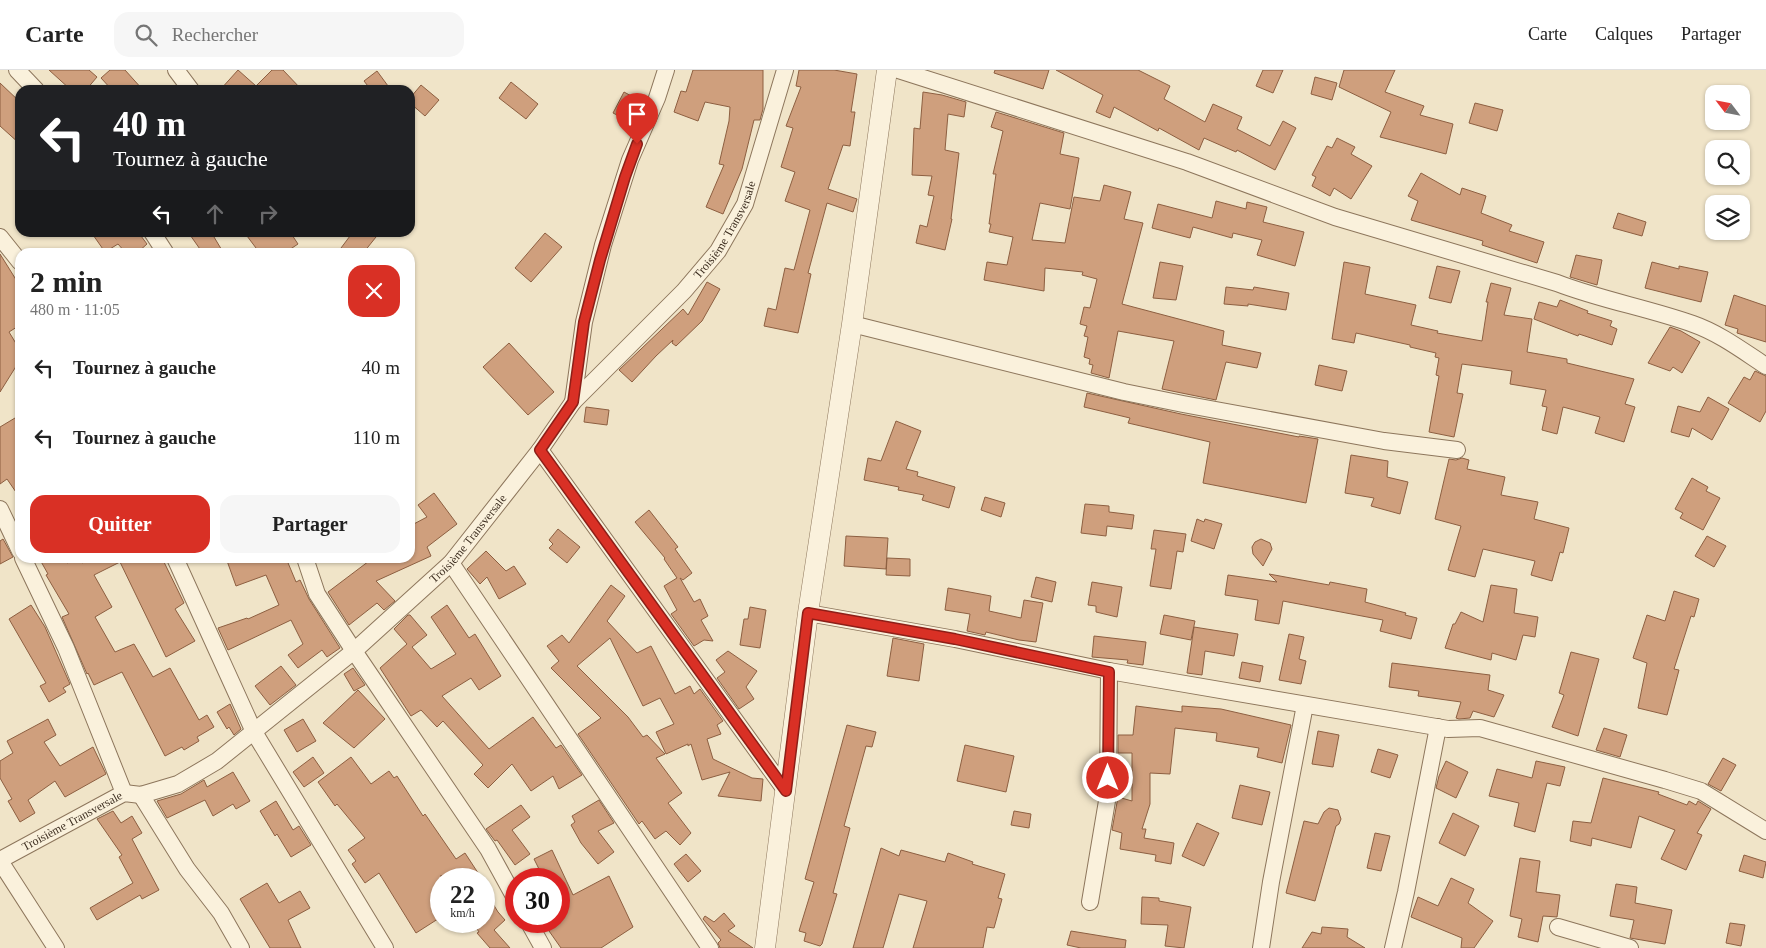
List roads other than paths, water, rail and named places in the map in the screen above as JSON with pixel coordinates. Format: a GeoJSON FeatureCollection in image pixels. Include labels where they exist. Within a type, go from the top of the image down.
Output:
{"type":"FeatureCollection","features":[{"type":"Feature","properties":{"kind":"street"},"geometry":{"type":"LineString","coordinates":[[17,70],[31,85]]}},
{"type":"Feature","properties":{"kind":"street"},"geometry":{"type":"LineString","coordinates":[[176,70],[187,85]]}},
{"type":"Feature","properties":{"kind":"street"},"geometry":{"type":"LineString","coordinates":[[573,402],[584,322],[603,244],[630,160],[657,98],[666,70]]}},
{"type":"Feature","properties":{"kind":"street","name":"Troisième Transversale"},"geometry":{"type":"LineString","coordinates":[[0,861],[124,793],[141,795],[178,784],[217,761],[354,651],[451,563],[540,450],[573,402],[684,291],[718,251],[746,204],[785,70]]}},
{"type":"Feature","properties":{"kind":"street"},"geometry":{"type":"LineString","coordinates":[[765,948],[808,613],[852,324],[887,70]]}},
{"type":"Feature","properties":{"kind":"street"},"geometry":{"type":"LineString","coordinates":[[898,70],[1187,162],[1335,217],[1557,283],[1584,293],[1694,324],[1718,336],[1766,366]]}},
{"type":"Feature","properties":{"kind":"street"},"geometry":{"type":"LineString","coordinates":[[0,237],[15,256]]}},
{"type":"Feature","properties":{"kind":"street"},"geometry":{"type":"LineString","coordinates":[[155,237],[162,248]]}},
{"type":"Feature","properties":{"kind":"street"},"geometry":{"type":"LineString","coordinates":[[852,324],[1124,392],[1384,441],[1457,450]]}},
{"type":"Feature","properties":{"kind":"street"},"geometry":{"type":"LineString","coordinates":[[540,450],[786,791]]}},
{"type":"Feature","properties":{"kind":"street"},"geometry":{"type":"LineString","coordinates":[[0,509],[15,540]]}},
{"type":"Feature","properties":{"kind":"street"},"geometry":{"type":"LineString","coordinates":[[25,563],[66,648],[124,793]]}},
{"type":"Feature","properties":{"kind":"street"},"geometry":{"type":"LineString","coordinates":[[177,563],[254,732],[385,948]]}},
{"type":"Feature","properties":{"kind":"street"},"geometry":{"type":"LineString","coordinates":[[307,563],[317,594],[488,849],[505,880]]}},
{"type":"Feature","properties":{"kind":"street"},"geometry":{"type":"LineString","coordinates":[[451,563],[710,948]]}},
{"type":"Feature","properties":{"kind":"street"},"geometry":{"type":"LineString","coordinates":[[808,613],[955,639],[1109,672],[1448,729],[1480,728],[1665,780],[1701,792],[1766,831]]}},
{"type":"Feature","properties":{"kind":"street"},"geometry":{"type":"LineString","coordinates":[[1090,902],[1108,795],[1109,672]]}},
{"type":"Feature","properties":{"kind":"street"},"geometry":{"type":"LineString","coordinates":[[1261,948],[1271,882],[1305,705]]}},
{"type":"Feature","properties":{"kind":"street"},"geometry":{"type":"LineString","coordinates":[[1393,948],[1406,892],[1438,727]]}},
{"type":"Feature","properties":{"kind":"street"},"geometry":{"type":"LineString","coordinates":[[141,795],[187,869],[221,914],[241,948]]}},
{"type":"Feature","properties":{"kind":"street"},"geometry":{"type":"LineString","coordinates":[[0,861],[56,948]]}},
{"type":"Feature","properties":{"kind":"street"},"geometry":{"type":"LineString","coordinates":[[1558,927],[1630,948]]}},
{"type":"Feature","properties":{"kind":"street"},"geometry":{"type":"LineString","coordinates":[[534,933],[542,948]]}}]}
